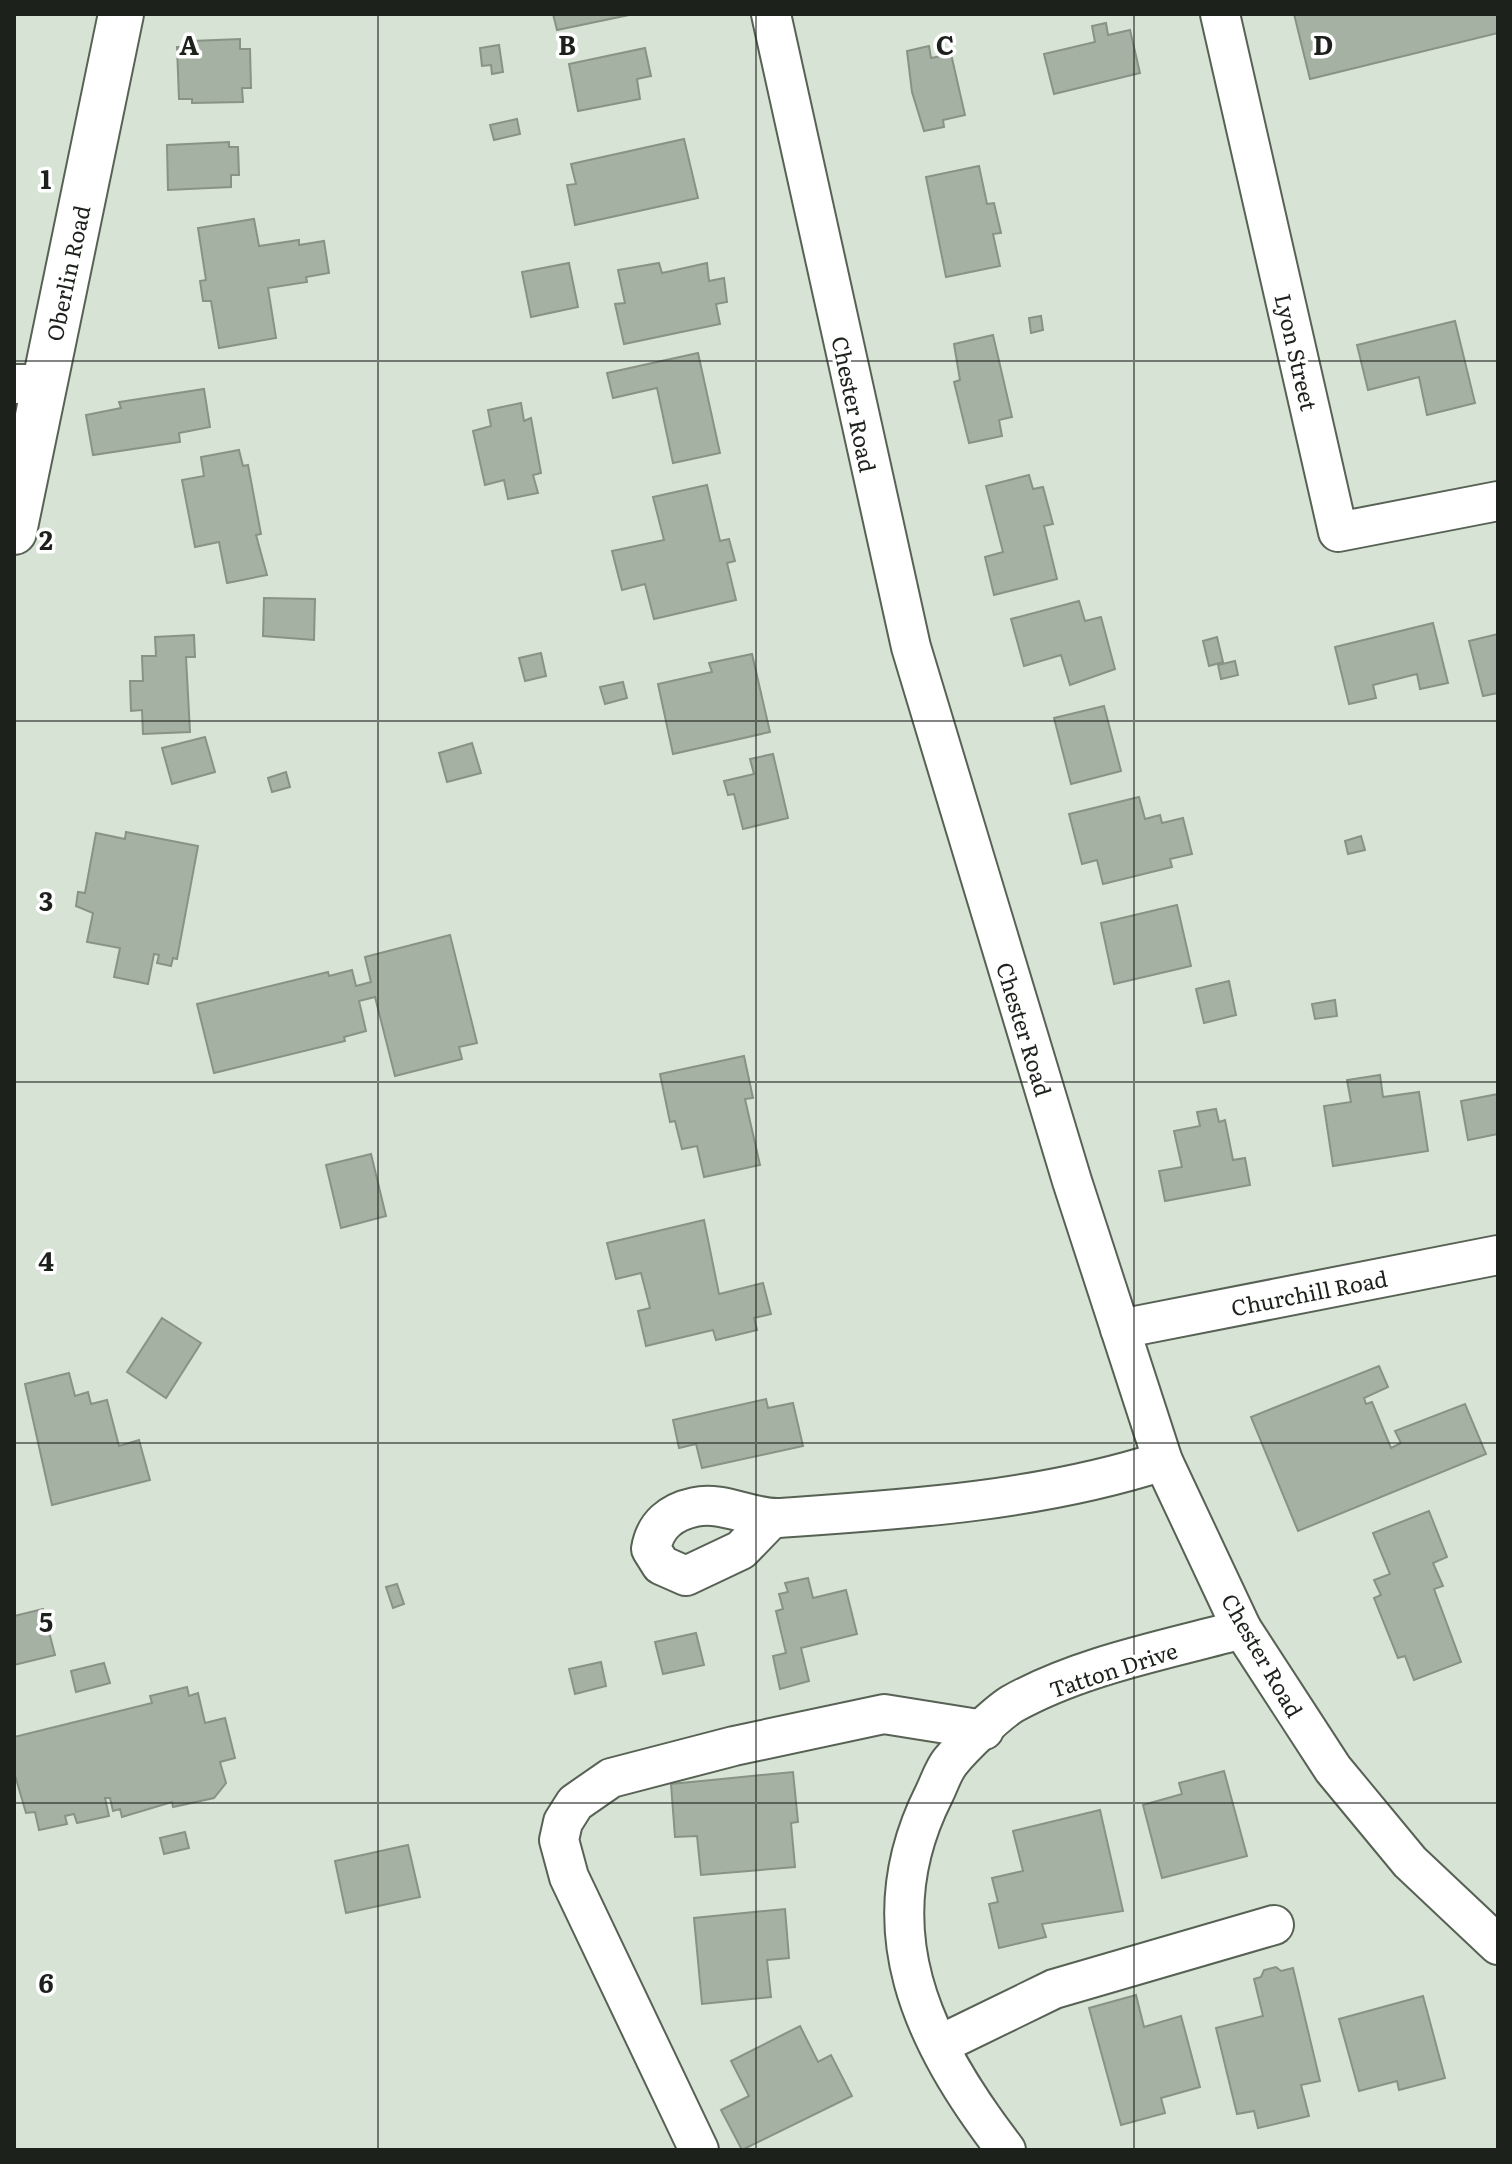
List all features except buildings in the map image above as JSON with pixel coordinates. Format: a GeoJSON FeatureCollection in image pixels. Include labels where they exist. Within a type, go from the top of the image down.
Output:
{"type":"FeatureCollection","features":[{"type":"Feature","properties":{"kind":"main road","name":"Oberlin Road"},"geometry":{"type":"LineString","coordinates":[[14,532],[29,384],[121,14]]}},
{"type":"Feature","properties":{"kind":"street","name":"Chester Road"},"geometry":{"type":"LineString","coordinates":[[771,14],[911,647],[1040,1077],[1163,1461],[1242,1629],[1333,1769],[1410,1862],[1498,1945]]}},
{"type":"Feature","properties":{"kind":"street","name":"Lyon Street"},"geometry":{"type":"LineString","coordinates":[[1220,14],[1338,532],[1498,501]]}},
{"type":"Feature","properties":{"kind":"street","name":"Churchill Road"},"geometry":{"type":"LineString","coordinates":[[1120,1329],[1498,1255]]}},
{"type":"Feature","properties":{"kind":"street"},"geometry":{"type":"LineString","coordinates":[[772,1518],[1043,1493],[1163,1461]]}},
{"type":"Feature","properties":{"kind":"street","name":"Tatton Drive"},"geometry":{"type":"LineString","coordinates":[[1006,2150],[922,2014],[906,1962],[904,1891],[917,1828],[949,1763],[1010,1705],[1084,1673],[1242,1629]]}},
{"type":"Feature","properties":{"kind":"street"},"geometry":{"type":"LineString","coordinates":[[699,2150],[569,1877],[559,1840],[563,1822],[575,1803],[611,1778],[734,1746],[884,1714],[984,1730]]}},
{"type":"Feature","properties":{"kind":"street"},"geometry":{"type":"LineString","coordinates":[[939,2045],[1054,1989],[1274,1925]]}}]}
